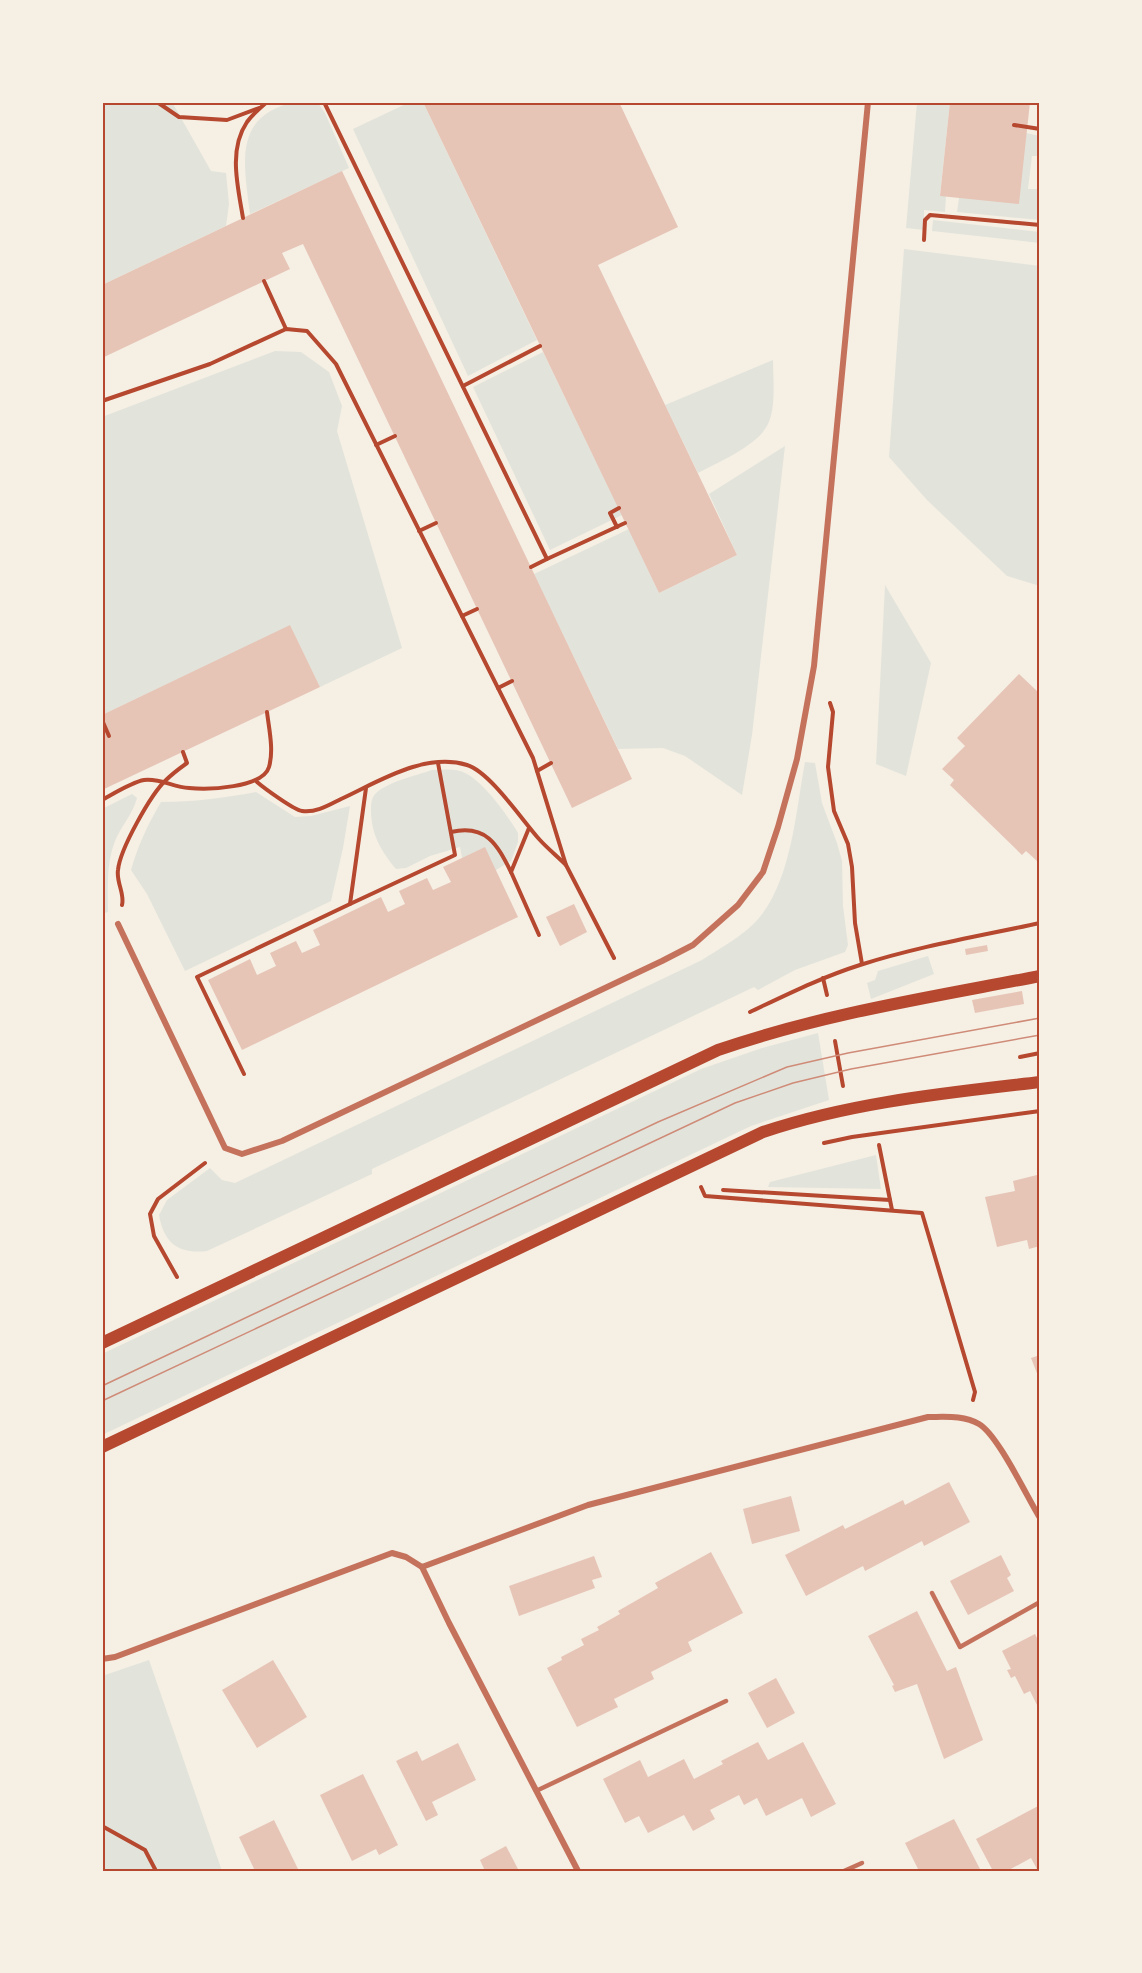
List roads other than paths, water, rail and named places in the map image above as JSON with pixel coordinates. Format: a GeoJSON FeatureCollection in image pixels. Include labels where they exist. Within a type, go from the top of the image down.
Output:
{"type":"FeatureCollection","features":[{"type":"Feature","properties":{"kind":"main road"},"geometry":{"type":"LineString","coordinates":[[102,1343],[718,1050],[760,1035],[831,1018],[1040,976]]}},
{"type":"Feature","properties":{"kind":"main road"},"geometry":{"type":"LineString","coordinates":[[102,1447],[763,1132],[847,1108],[918,1096],[1040,1082]]}},
{"type":"Feature","properties":{"kind":"street"},"geometry":{"type":"LineString","coordinates":[[118,924],[225,1148],[242,1154],[282,1141],[693,945],[738,905],[763,872],[778,827],[796,759],[814,666],[868,102]]}},
{"type":"Feature","properties":{"kind":"street"},"geometry":{"type":"LineString","coordinates":[[422,1567],[588,1505],[928,1417],[949,1416],[968,1419],[981,1425],[996,1443],[1040,1518]]}},
{"type":"Feature","properties":{"kind":"street"},"geometry":{"type":"LineString","coordinates":[[102,1659],[115,1657],[392,1553],[406,1557],[422,1567],[448,1623],[578,1871]]}},
{"type":"Feature","properties":{"kind":"lane"},"geometry":{"type":"LineString","coordinates":[[932,1593],[960,1647],[1040,1602]]}},
{"type":"Feature","properties":{"kind":"lane"},"geometry":{"type":"LineString","coordinates":[[536,1791],[726,1701]]}},
{"type":"Feature","properties":{"kind":"lane"},"geometry":{"type":"LineString","coordinates":[[844,1871],[862,1863]]}},
{"type":"Feature","properties":{"kind":"tram line"},"geometry":{"type":"LineString","coordinates":[[102,1386],[658,1122],[787,1067],[848,1053],[1040,1018]]}},
{"type":"Feature","properties":{"kind":"tram line"},"geometry":{"type":"LineString","coordinates":[[102,1401],[735,1103],[793,1083],[851,1069],[1040,1035]]}}]}
